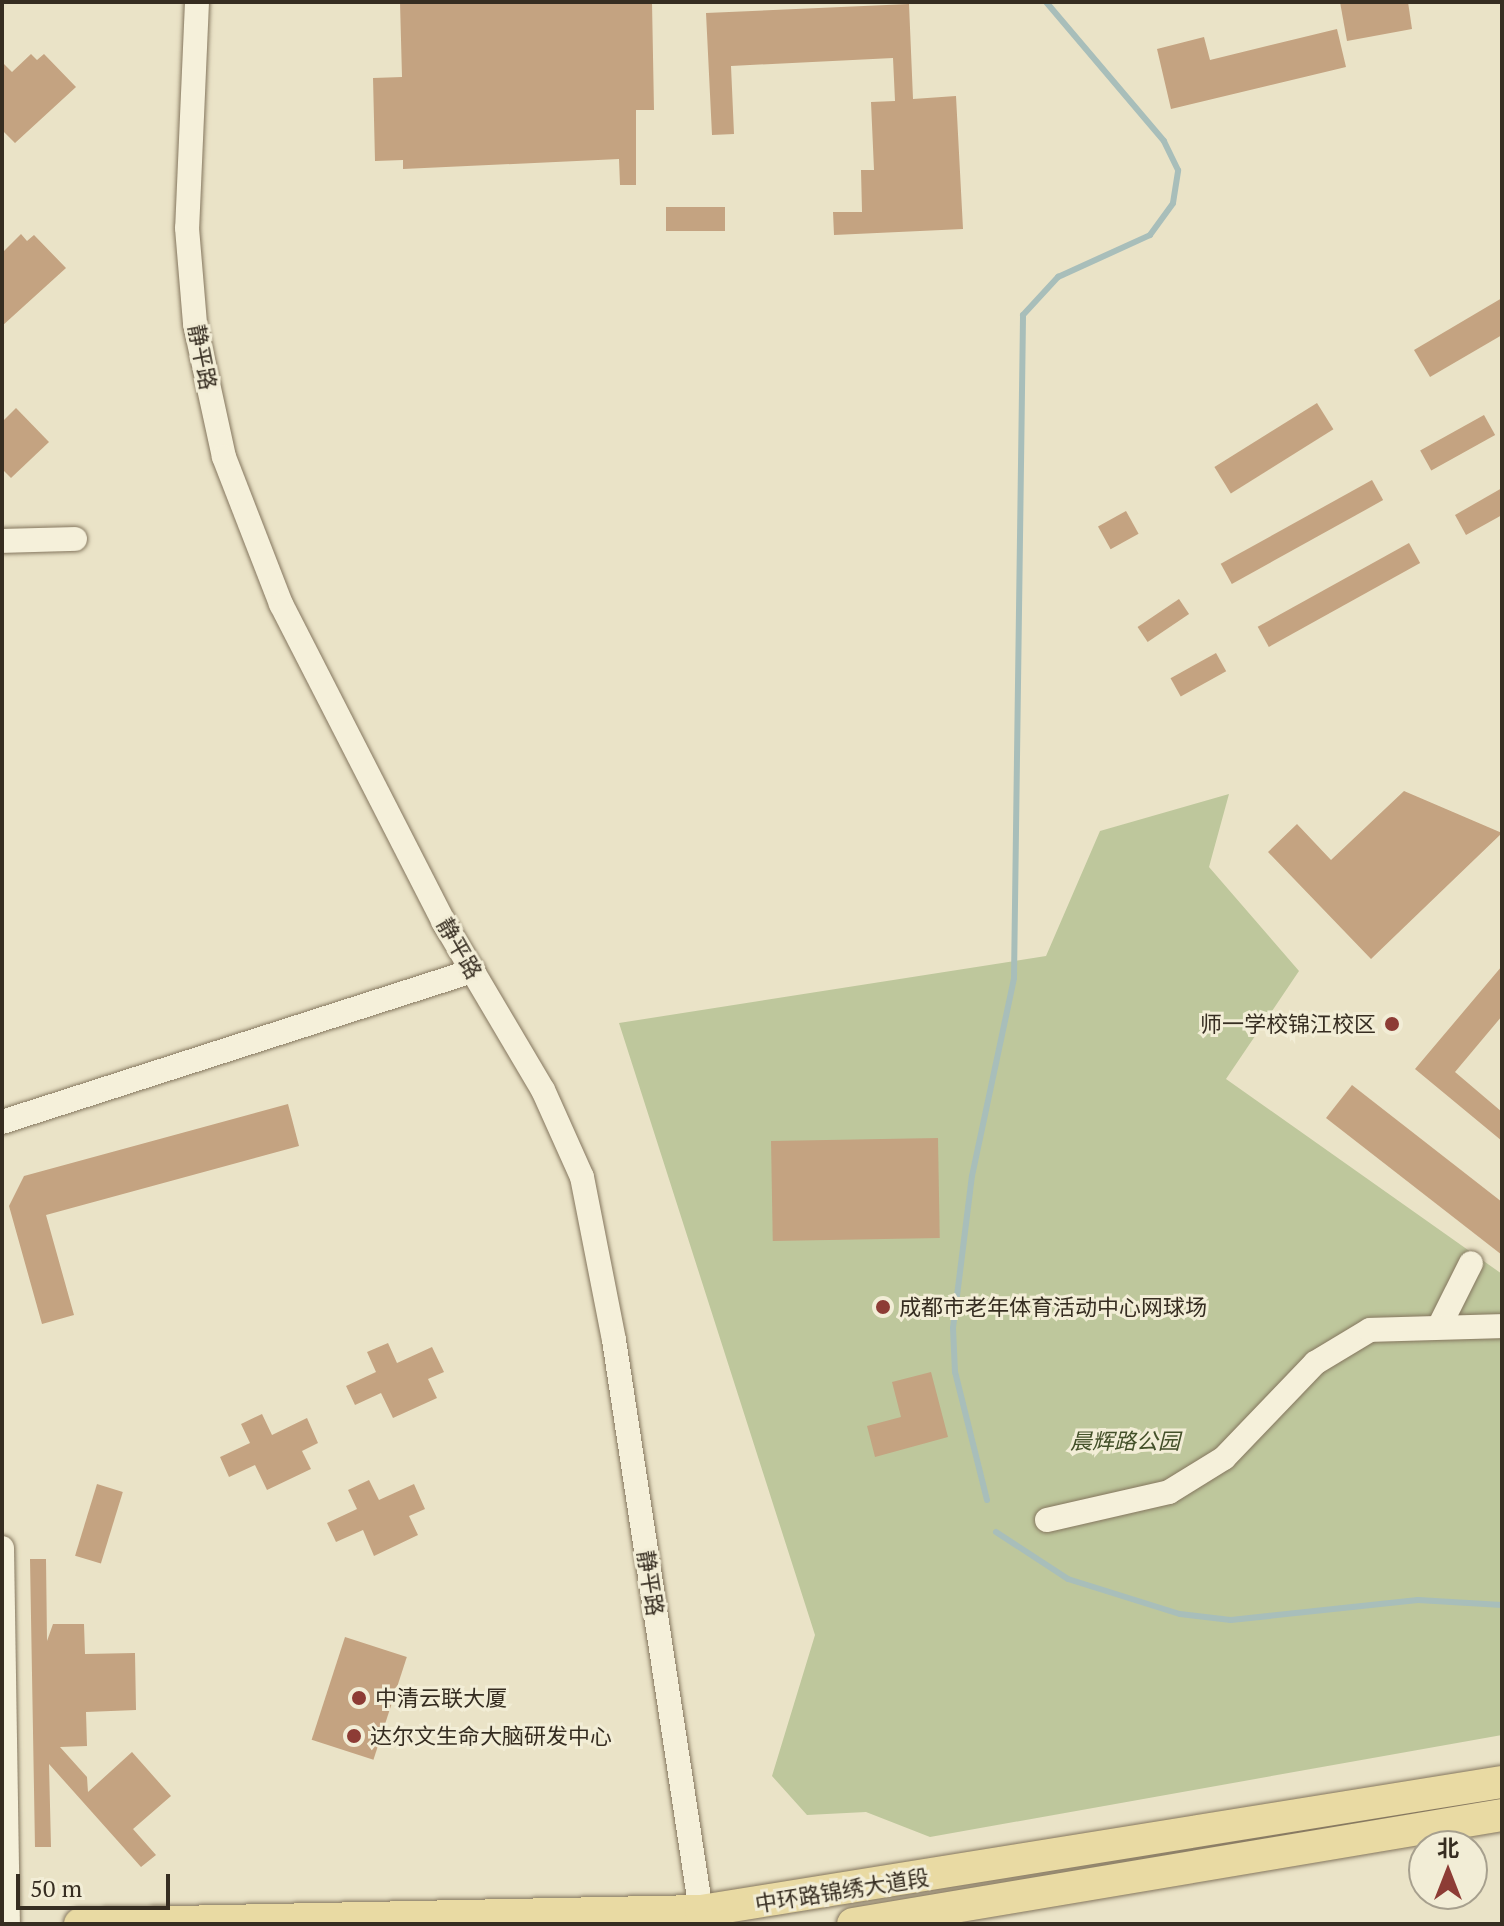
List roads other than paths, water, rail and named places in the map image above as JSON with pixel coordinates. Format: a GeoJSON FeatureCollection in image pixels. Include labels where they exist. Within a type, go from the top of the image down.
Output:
{"type":"FeatureCollection","features":[{"type":"Feature","properties":{"kind":"main road","name":"中环路锦绣大道段"},"geometry":{"type":"LineString","coordinates":[[80,1924],[703,1920],[1502,1782]]}},
{"type":"Feature","properties":{"kind":"main road","name":"中环路锦绣大道段"},"geometry":{"type":"LineString","coordinates":[[853,1924],[1502,1815]]}},
{"type":"Feature","properties":{"kind":"street","name":"静平路"},"geometry":{"type":"LineString","coordinates":[[197,2],[187,228],[195,324],[224,457],[281,604],[473,971],[543,1090],[582,1177],[614,1340],[703,1920]]}},
{"type":"Feature","properties":{"kind":"street"},"geometry":{"type":"LineString","coordinates":[[2,541],[75,539]]}},
{"type":"Feature","properties":{"kind":"street"},"geometry":{"type":"LineString","coordinates":[[2,1122],[473,971]]}},
{"type":"Feature","properties":{"kind":"street"},"geometry":{"type":"LineString","coordinates":[[1440,1325],[1471,1263]]}},
{"type":"Feature","properties":{"kind":"street"},"geometry":{"type":"LineString","coordinates":[[1047,1520],[1169,1492],[1224,1458],[1315,1363],[1370,1330],[1440,1325],[1502,1326]]}},
{"type":"Feature","properties":{"kind":"street"},"geometry":{"type":"LineString","coordinates":[[2,1548],[8,1924]]}},
{"type":"Feature","properties":{"kind":"waterway"},"geometry":{"type":"LineString","coordinates":[[987,1500],[955,1372],[953,1328],[972,1176],[1014,978],[1023,315],[1058,277],[1150,235],[1173,203],[1178,170],[1164,141],[1046,2]]}},
{"type":"Feature","properties":{"kind":"waterway"},"geometry":{"type":"LineString","coordinates":[[996,1532],[1068,1579],[1180,1614],[1231,1620],[1418,1600],[1502,1605]]}},
{"type":"Feature","properties":{"kind":"place","name":"师一学校锦江校区"},"geometry":{"type":"Point","coordinates":[1392,1024]}},
{"type":"Feature","properties":{"kind":"place","name":"成都市老年体育活动中心网球场"},"geometry":{"type":"Point","coordinates":[883,1307]}},
{"type":"Feature","properties":{"kind":"place","name":"中清云联大厦"},"geometry":{"type":"Point","coordinates":[359,1698]}},
{"type":"Feature","properties":{"kind":"place","name":"达尔文生命大脑研发中心"},"geometry":{"type":"Point","coordinates":[354,1736]}},
{"type":"Feature","properties":{"kind":"park label","name":"晨辉路公园"},"geometry":{"type":"Point","coordinates":[1125,1441]}}]}
